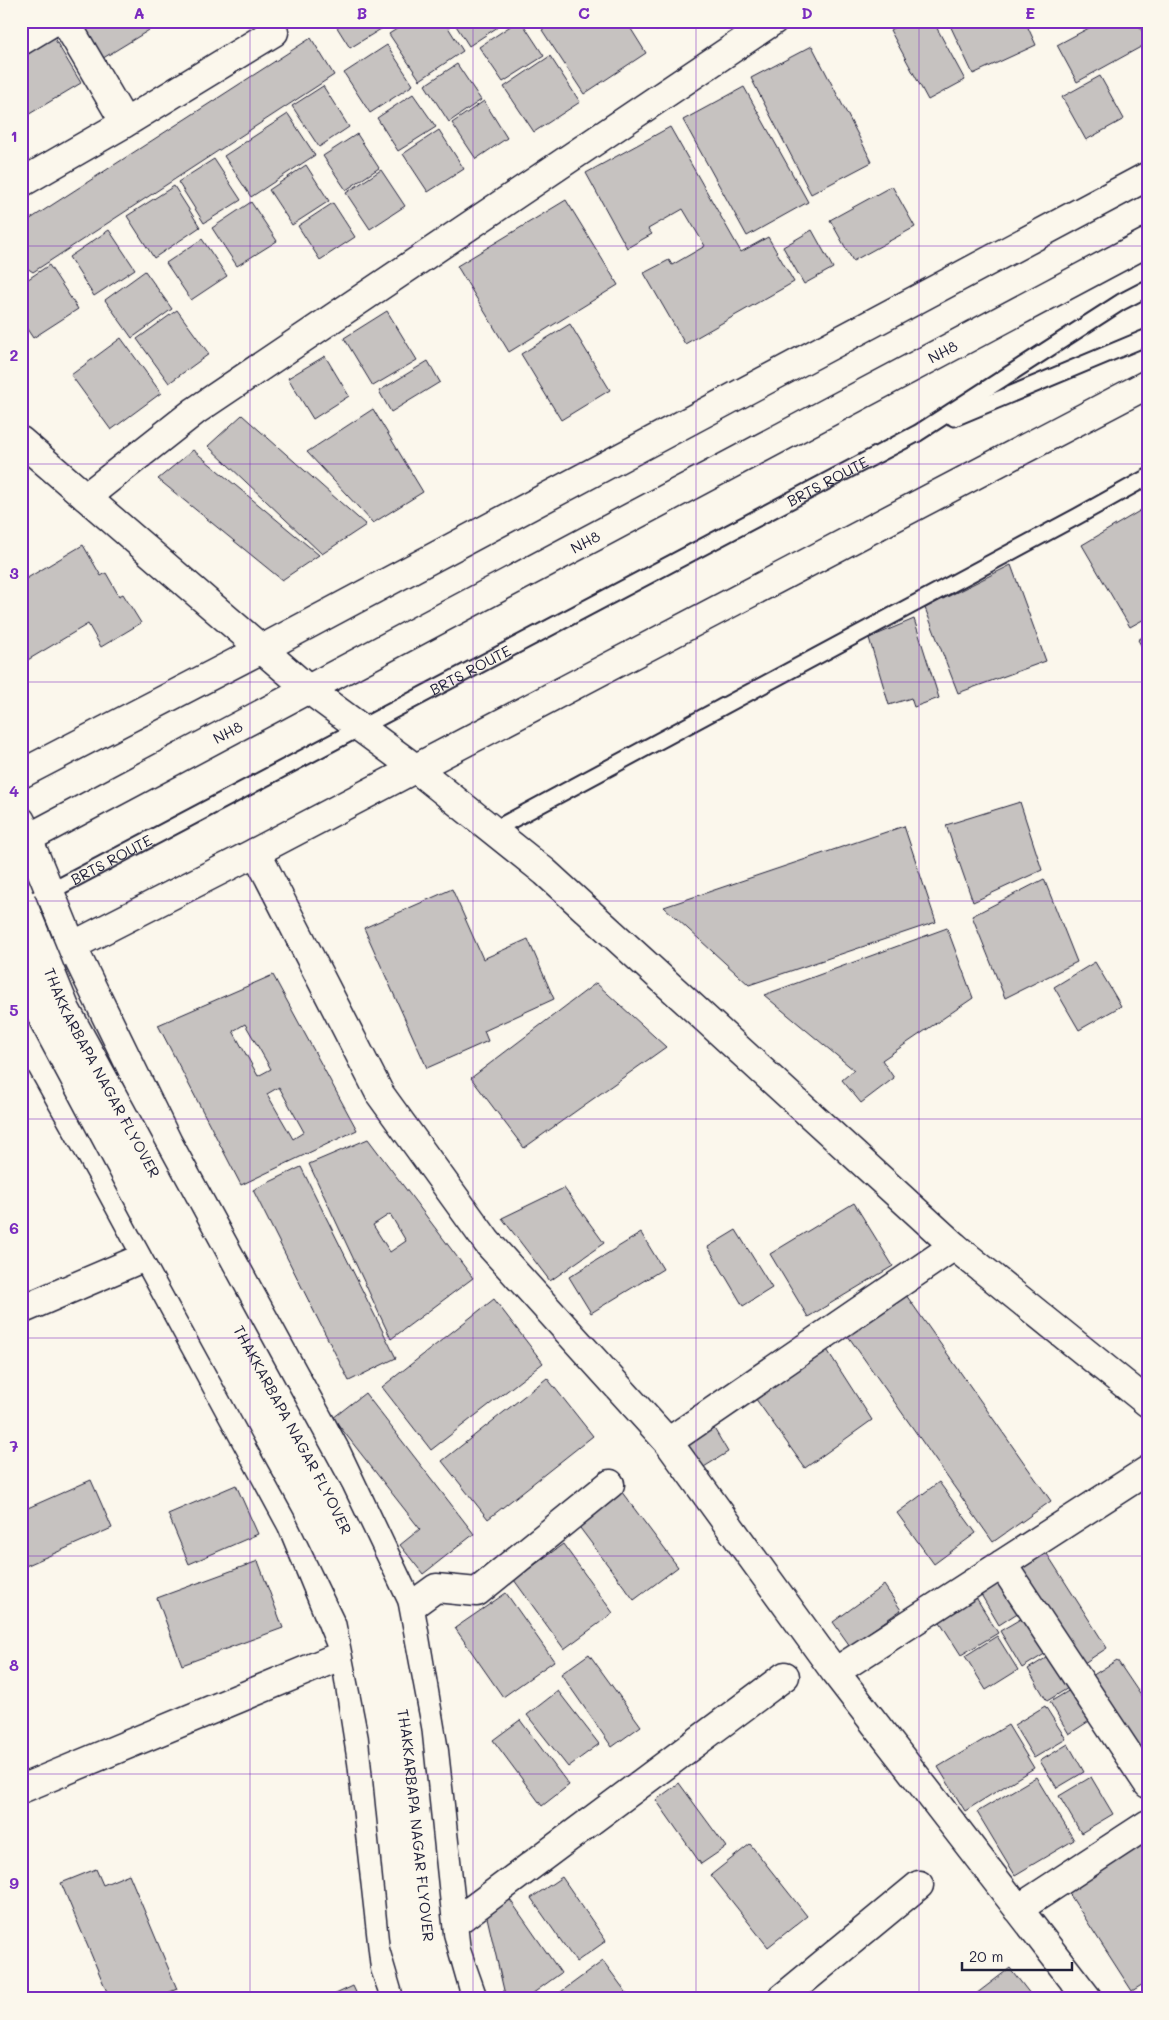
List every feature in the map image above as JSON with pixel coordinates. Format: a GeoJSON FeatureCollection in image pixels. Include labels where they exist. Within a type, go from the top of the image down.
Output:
{"type":"FeatureCollection","features":[{"type":"Feature","properties":{"kind":"street"},"geometry":{"type":"LineString","coordinates":[[21,41],[54,21]]}},
{"type":"Feature","properties":{"kind":"street"},"geometry":{"type":"LineString","coordinates":[[65,21],[125,123]]}},
{"type":"Feature","properties":{"kind":"street"},"geometry":{"type":"LineString","coordinates":[[86,497],[195,411],[773,21]]}},
{"type":"Feature","properties":{"kind":"street"},"geometry":{"type":"LineString","coordinates":[[21,183],[125,123],[274,32]]}},
{"type":"Feature","properties":{"kind":"street"},"geometry":{"type":"LineString","coordinates":[[21,774],[262,649],[1148,176]]}},
{"type":"Feature","properties":{"kind":"street","name":"NH8"},"geometry":{"type":"LineString","coordinates":[[24,834],[308,689],[1148,242]]}},
{"type":"Feature","properties":{"kind":"street"},"geometry":{"type":"LineString","coordinates":[[21,972],[256,852],[1148,384]]}},
{"type":"Feature","properties":{"kind":"street"},"geometry":{"type":"LineString","coordinates":[[21,441],[308,689],[414,768],[552,878],[954,1246],[1148,1403]]}},
{"type":"Feature","properties":{"kind":"street"},"geometry":{"type":"LineString","coordinates":[[24,834],[72,946],[168,1143],[335,1450],[410,1608],[434,1751],[456,1951],[473,1999]]}},
{"type":"Feature","properties":{"kind":"street"},"geometry":{"type":"LineString","coordinates":[[256,852],[380,1094],[487,1242],[668,1442],[835,1672],[1088,1999]]}},
{"type":"Feature","properties":{"kind":"street","name":"THAKKARBAPA NAGAR FLYOVER"},"geometry":{"type":"LineString","coordinates":[[21,900],[66,1010],[330,1496],[384,1609],[407,1730],[429,1939],[446,1999]]}},
{"type":"Feature","properties":{"kind":"street","name":"THAKKARBAPA NAGAR FLYOVER"},"geometry":{"type":"LineString","coordinates":[[21,965],[44,1021],[307,1507],[360,1617],[382,1734],[404,1944],[420,1999]]}},
{"type":"Feature","properties":{"kind":"street"},"geometry":{"type":"LineString","coordinates":[[21,1028],[292,1525],[345,1654],[362,1762],[386,1968],[396,1999]]}},
{"type":"Feature","properties":{"kind":"street"},"geometry":{"type":"LineString","coordinates":[[668,1442],[954,1246]]}},
{"type":"Feature","properties":{"kind":"street"},"geometry":{"type":"LineString","coordinates":[[21,1310],[147,1256]]}},
{"type":"Feature","properties":{"kind":"street"},"geometry":{"type":"LineString","coordinates":[[835,1672],[1148,1470]]}},
{"type":"Feature","properties":{"kind":"street"},"geometry":{"type":"LineString","coordinates":[[21,1789],[345,1654],[436,1588],[477,1592],[610,1484]]}},
{"type":"Feature","properties":{"kind":"street"},"geometry":{"type":"LineString","coordinates":[[1002,1564],[1148,1784]]}},
{"type":"Feature","properties":{"kind":"street"},"geometry":{"type":"LineString","coordinates":[[454,1924],[785,1676]]}},
{"type":"Feature","properties":{"kind":"street"},"geometry":{"type":"LineString","coordinates":[[1018,1909],[1148,1824]]}},
{"type":"Feature","properties":{"kind":"street"},"geometry":{"type":"LineString","coordinates":[[781,1999],[919,1885]]}},
{"type":"Feature","properties":{"kind":"lane","name":"BRTS ROUTE"},"geometry":{"type":"LineString","coordinates":[[21,906],[918,433],[1121,302],[1148,288]]}},
{"type":"Feature","properties":{"kind":"lane","name":"BRTS ROUTE"},"geometry":{"type":"LineString","coordinates":[[918,433],[1148,337]]}},
{"type":"Feature","properties":{"kind":"lane"},"geometry":{"type":"LineString","coordinates":[[493,830],[1148,477]]}},
{"type":"Feature","properties":{"kind":"building"},"geometry":{"type":"Polygon","coordinates":[[[76,21],[164,21],[100,60],[76,21]]]}},
{"type":"Feature","properties":{"kind":"building"},"geometry":{"type":"Polygon","coordinates":[[[333,21],[394,21],[350,48],[333,21]]]}},
{"type":"Feature","properties":{"kind":"building"},"geometry":{"type":"Polygon","coordinates":[[[409,21],[444,21],[463,51],[420,80],[389,34],[409,21]]]}},
{"type":"Feature","properties":{"kind":"building"},"geometry":{"type":"Polygon","coordinates":[[[453,21],[507,21],[469,46],[453,21]]]}},
{"type":"Feature","properties":{"kind":"building"},"geometry":{"type":"Polygon","coordinates":[[[518,21],[521,21],[544,56],[503,82],[479,47],[518,21]]]}},
{"type":"Feature","properties":{"kind":"building"},"geometry":{"type":"Polygon","coordinates":[[[555,21],[626,21],[646,53],[584,94],[542,30],[555,21]]]}},
{"type":"Feature","properties":{"kind":"building"},"geometry":{"type":"Polygon","coordinates":[[[650,21],[671,21],[656,31],[650,21]]]}},
{"type":"Feature","properties":{"kind":"building"},"geometry":{"type":"Polygon","coordinates":[[[905,21],[933,21],[965,80],[928,100],[890,30],[905,21]]]}},
{"type":"Feature","properties":{"kind":"building"},"geometry":{"type":"Polygon","coordinates":[[[948,21],[1025,21],[1036,45],[973,74],[948,21]]]}},
{"type":"Feature","properties":{"kind":"building"},"geometry":{"type":"Polygon","coordinates":[[[1102,21],[1137,21],[1148,43],[1077,82],[1057,45],[1102,21]]]}},
{"type":"Feature","properties":{"kind":"building"},"geometry":{"type":"Polygon","coordinates":[[[54,38],[81,83],[21,119],[21,58],[54,38]]]}},
{"type":"Feature","properties":{"kind":"building"},"geometry":{"type":"Polygon","coordinates":[[[311,38],[334,75],[33,272],[21,264],[21,225],[311,38]]]}},
{"type":"Feature","properties":{"kind":"building"},"geometry":{"type":"Polygon","coordinates":[[[387,45],[413,85],[370,113],[344,73],[387,45]]]}},
{"type":"Feature","properties":{"kind":"building"},"geometry":{"type":"Polygon","coordinates":[[[812,46],[872,162],[811,194],[751,78],[812,46]]]}},
{"type":"Feature","properties":{"kind":"building"},"geometry":{"type":"Polygon","coordinates":[[[550,56],[580,102],[534,132],[504,87],[550,56]]]}},
{"type":"Feature","properties":{"kind":"building"},"geometry":{"type":"Polygon","coordinates":[[[457,64],[481,100],[449,122],[425,85],[457,64]]]}},
{"type":"Feature","properties":{"kind":"building"},"geometry":{"type":"Polygon","coordinates":[[[1100,76],[1124,119],[1086,140],[1062,97],[1100,76]]]}},
{"type":"Feature","properties":{"kind":"building"},"geometry":{"type":"Polygon","coordinates":[[[323,86],[349,127],[319,147],[292,106],[323,86]]]}},
{"type":"Feature","properties":{"kind":"building"},"geometry":{"type":"Polygon","coordinates":[[[744,87],[808,202],[747,236],[683,120],[744,87]]]}},
{"type":"Feature","properties":{"kind":"building"},"geometry":{"type":"Polygon","coordinates":[[[413,94],[436,127],[398,151],[377,118],[413,94]]]}},
{"type":"Feature","properties":{"kind":"building"},"geometry":{"type":"Polygon","coordinates":[[[484,101],[507,138],[476,159],[452,123],[484,101]]]}},
{"type":"Feature","properties":{"kind":"building"},"geometry":{"type":"Polygon","coordinates":[[[288,114],[315,155],[251,197],[224,156],[288,114]]]}},
{"type":"Feature","properties":{"kind":"building"},"geometry":{"type":"Polygon","coordinates":[[[670,127],[741,252],[768,237],[794,282],[685,344],[644,273],[669,260],[672,265],[705,246],[683,209],[648,229],[652,234],[627,248],[586,173],[670,127]]]}},
{"type":"Feature","properties":{"kind":"building"},"geometry":{"type":"Polygon","coordinates":[[[439,130],[464,169],[428,192],[403,154],[439,130]]]}},
{"type":"Feature","properties":{"kind":"building"},"geometry":{"type":"Polygon","coordinates":[[[357,134],[379,168],[346,190],[323,156],[357,134]]]}},
{"type":"Feature","properties":{"kind":"building"},"geometry":{"type":"Polygon","coordinates":[[[214,159],[241,200],[204,223],[178,182],[214,159]]]}},
{"type":"Feature","properties":{"kind":"building"},"geometry":{"type":"Polygon","coordinates":[[[306,165],[329,201],[292,225],[269,190],[306,165]]]}},
{"type":"Feature","properties":{"kind":"building"},"geometry":{"type":"Polygon","coordinates":[[[381,170],[405,206],[370,229],[346,193],[381,170]]]}},
{"type":"Feature","properties":{"kind":"building"},"geometry":{"type":"Polygon","coordinates":[[[174,186],[200,227],[154,258],[127,216],[174,186]]]}},
{"type":"Feature","properties":{"kind":"building"},"geometry":{"type":"Polygon","coordinates":[[[892,186],[915,227],[853,261],[830,220],[892,186]]]}},
{"type":"Feature","properties":{"kind":"building"},"geometry":{"type":"Polygon","coordinates":[[[566,200],[618,285],[509,352],[457,266],[566,200]]]}},
{"type":"Feature","properties":{"kind":"building"},"geometry":{"type":"Polygon","coordinates":[[[251,202],[277,241],[237,266],[212,228],[251,202]]]}},
{"type":"Feature","properties":{"kind":"building"},"geometry":{"type":"Polygon","coordinates":[[[333,203],[355,237],[320,260],[298,226],[333,203]]]}},
{"type":"Feature","properties":{"kind":"building"},"geometry":{"type":"Polygon","coordinates":[[[109,230],[135,269],[94,296],[69,257],[109,230]]]}},
{"type":"Feature","properties":{"kind":"building"},"geometry":{"type":"Polygon","coordinates":[[[812,230],[833,268],[804,284],[783,247],[812,230]]]}},
{"type":"Feature","properties":{"kind":"building"},"geometry":{"type":"Polygon","coordinates":[[[202,239],[227,276],[191,300],[166,263],[202,239]]]}},
{"type":"Feature","properties":{"kind":"building"},"geometry":{"type":"Polygon","coordinates":[[[49,265],[78,309],[33,338],[21,320],[21,284],[49,265]]]}},
{"type":"Feature","properties":{"kind":"building"},"geometry":{"type":"Polygon","coordinates":[[[145,271],[172,309],[132,338],[105,300],[145,271]]]}},
{"type":"Feature","properties":{"kind":"building"},"geometry":{"type":"Polygon","coordinates":[[[177,310],[209,354],[169,383],[137,339],[177,310]]]}},
{"type":"Feature","properties":{"kind":"building"},"geometry":{"type":"Polygon","coordinates":[[[387,311],[417,360],[373,386],[344,338],[387,311]]]}},
{"type":"Feature","properties":{"kind":"building"},"geometry":{"type":"Polygon","coordinates":[[[570,324],[610,390],[561,420],[521,354],[570,324]]]}},
{"type":"Feature","properties":{"kind":"building"},"geometry":{"type":"Polygon","coordinates":[[[121,338],[161,393],[111,430],[71,375],[121,338]]]}},
{"type":"Feature","properties":{"kind":"building"},"geometry":{"type":"Polygon","coordinates":[[[325,356],[349,396],[313,419],[288,378],[325,356]]]}},
{"type":"Feature","properties":{"kind":"building"},"geometry":{"type":"Polygon","coordinates":[[[428,361],[440,382],[391,412],[379,391],[428,361]]]}},
{"type":"Feature","properties":{"kind":"building"},"geometry":{"type":"Polygon","coordinates":[[[373,409],[423,492],[373,523],[307,452],[373,409]]]}},
{"type":"Feature","properties":{"kind":"building"},"geometry":{"type":"Polygon","coordinates":[[[242,415],[366,525],[322,554],[208,446],[242,415]]]}},
{"type":"Feature","properties":{"kind":"building"},"geometry":{"type":"Polygon","coordinates":[[[193,450],[319,555],[282,580],[158,479],[193,450]]]}},
{"type":"Feature","properties":{"kind":"building"},"geometry":{"type":"Polygon","coordinates":[[[1148,506],[1148,617],[1130,627],[1082,545],[1148,506]]]}},
{"type":"Feature","properties":{"kind":"building"},"geometry":{"type":"Polygon","coordinates":[[[83,545],[101,576],[106,573],[119,596],[123,594],[141,623],[101,647],[88,624],[21,664],[21,576],[24,580],[83,545]]]}},
{"type":"Feature","properties":{"kind":"building"},"geometry":{"type":"Polygon","coordinates":[[[1011,565],[1046,661],[958,693],[925,608],[1011,565]]]}},
{"type":"Feature","properties":{"kind":"building"},"geometry":{"type":"Polygon","coordinates":[[[914,619],[939,698],[914,707],[911,698],[889,705],[869,638],[914,619]]]}},
{"type":"Feature","properties":{"kind":"building"},"geometry":{"type":"Polygon","coordinates":[[[1148,633],[1148,657],[1138,640],[1148,633]]]}},
{"type":"Feature","properties":{"kind":"building"},"geometry":{"type":"Polygon","coordinates":[[[1020,802],[1042,870],[973,902],[946,825],[1020,802]]]}},
{"type":"Feature","properties":{"kind":"building"},"geometry":{"type":"Polygon","coordinates":[[[904,826],[936,922],[749,985],[664,907],[904,826]]]}},
{"type":"Feature","properties":{"kind":"building"},"geometry":{"type":"Polygon","coordinates":[[[1044,879],[1077,962],[1005,998],[972,916],[1044,879]]]}},
{"type":"Feature","properties":{"kind":"building"},"geometry":{"type":"Polygon","coordinates":[[[452,889],[483,959],[528,939],[554,999],[484,1031],[488,1041],[427,1068],[364,928],[452,889]]]}},
{"type":"Feature","properties":{"kind":"building"},"geometry":{"type":"Polygon","coordinates":[[[947,928],[973,998],[882,1060],[894,1078],[861,1103],[842,1080],[854,1070],[764,995],[947,928]]]}},
{"type":"Feature","properties":{"kind":"building"},"geometry":{"type":"Polygon","coordinates":[[[1095,962],[1121,1006],[1079,1030],[1054,987],[1095,962]]]}},
{"type":"Feature","properties":{"kind":"building"},"geometry":{"type":"Polygon","coordinates":[[[273,975],[357,1130],[241,1185],[158,1025],[273,975]],[[245,1024],[233,1031],[258,1076],[271,1069],[245,1024]],[[279,1087],[267,1094],[293,1139],[304,1132],[279,1087]]]}},
{"type":"Feature","properties":{"kind":"building"},"geometry":{"type":"Polygon","coordinates":[[[596,983],[666,1047],[524,1148],[471,1078],[596,983]]]}},
{"type":"Feature","properties":{"kind":"building"},"geometry":{"type":"Polygon","coordinates":[[[368,1139],[473,1278],[391,1339],[309,1164],[368,1139]],[[390,1214],[373,1225],[390,1252],[406,1241],[390,1214]]]}},
{"type":"Feature","properties":{"kind":"building"},"geometry":{"type":"Polygon","coordinates":[[[301,1167],[396,1358],[349,1381],[253,1190],[301,1167]]]}},
{"type":"Feature","properties":{"kind":"building"},"geometry":{"type":"Polygon","coordinates":[[[564,1188],[604,1243],[550,1281],[502,1218],[564,1188]]]}},
{"type":"Feature","properties":{"kind":"building"},"geometry":{"type":"Polygon","coordinates":[[[854,1203],[893,1266],[808,1317],[770,1254],[854,1203]]]}},
{"type":"Feature","properties":{"kind":"building"},"geometry":{"type":"Polygon","coordinates":[[[736,1230],[772,1288],[743,1306],[708,1247],[736,1230]]]}},
{"type":"Feature","properties":{"kind":"building"},"geometry":{"type":"Polygon","coordinates":[[[641,1233],[663,1269],[591,1313],[569,1277],[641,1233]]]}},
{"type":"Feature","properties":{"kind":"building"},"geometry":{"type":"Polygon","coordinates":[[[906,1295],[1051,1501],[993,1542],[848,1336],[906,1295]]]}},
{"type":"Feature","properties":{"kind":"building"},"geometry":{"type":"Polygon","coordinates":[[[494,1299],[543,1363],[431,1450],[382,1387],[494,1299]]]}},
{"type":"Feature","properties":{"kind":"building"},"geometry":{"type":"Polygon","coordinates":[[[824,1345],[872,1420],[805,1468],[753,1395],[824,1345]]]}},
{"type":"Feature","properties":{"kind":"building"},"geometry":{"type":"Polygon","coordinates":[[[547,1378],[593,1436],[488,1519],[442,1461],[547,1378]]]}},
{"type":"Feature","properties":{"kind":"building"},"geometry":{"type":"Polygon","coordinates":[[[365,1393],[474,1534],[423,1574],[400,1545],[420,1529],[333,1418],[365,1393]]]}},
{"type":"Feature","properties":{"kind":"building"},"geometry":{"type":"Polygon","coordinates":[[[709,1420],[728,1452],[699,1470],[680,1438],[709,1420]]]}},
{"type":"Feature","properties":{"kind":"building"},"geometry":{"type":"Polygon","coordinates":[[[91,1480],[112,1528],[21,1568],[21,1511],[91,1480]]]}},
{"type":"Feature","properties":{"kind":"building"},"geometry":{"type":"Polygon","coordinates":[[[939,1482],[976,1533],[934,1564],[897,1513],[939,1482]]]}},
{"type":"Feature","properties":{"kind":"building"},"geometry":{"type":"Polygon","coordinates":[[[236,1485],[258,1534],[189,1564],[168,1514],[236,1485]]]}},
{"type":"Feature","properties":{"kind":"building"},"geometry":{"type":"Polygon","coordinates":[[[621,1491],[678,1567],[634,1600],[577,1524],[621,1491]]]}},
{"type":"Feature","properties":{"kind":"building"},"geometry":{"type":"Polygon","coordinates":[[[563,1544],[613,1613],[564,1649],[514,1580],[563,1544]]]}},
{"type":"Feature","properties":{"kind":"building"},"geometry":{"type":"Polygon","coordinates":[[[1042,1546],[1107,1648],[1075,1669],[1010,1567],[1042,1546]]]}},
{"type":"Feature","properties":{"kind":"building"},"geometry":{"type":"Polygon","coordinates":[[[258,1561],[283,1628],[182,1665],[157,1598],[258,1561]]]}},
{"type":"Feature","properties":{"kind":"building"},"geometry":{"type":"Polygon","coordinates":[[[996,1575],[1019,1612],[999,1625],[976,1586],[996,1575]]]}},
{"type":"Feature","properties":{"kind":"building"},"geometry":{"type":"Polygon","coordinates":[[[884,1585],[901,1610],[850,1646],[833,1622],[884,1585]]]}},
{"type":"Feature","properties":{"kind":"building"},"geometry":{"type":"Polygon","coordinates":[[[972,1591],[998,1633],[961,1655],[935,1614],[972,1591]]]}},
{"type":"Feature","properties":{"kind":"building"},"geometry":{"type":"Polygon","coordinates":[[[506,1593],[554,1661],[503,1697],[455,1628],[506,1593]]]}},
{"type":"Feature","properties":{"kind":"building"},"geometry":{"type":"Polygon","coordinates":[[[1029,1614],[1051,1650],[1022,1668],[1000,1631],[1029,1614]]]}},
{"type":"Feature","properties":{"kind":"building"},"geometry":{"type":"Polygon","coordinates":[[[997,1636],[1018,1670],[986,1690],[965,1656],[997,1636]]]}},
{"type":"Feature","properties":{"kind":"building"},"geometry":{"type":"Polygon","coordinates":[[[1054,1653],[1073,1685],[1047,1701],[1028,1669],[1054,1653]]]}},
{"type":"Feature","properties":{"kind":"building"},"geometry":{"type":"Polygon","coordinates":[[[589,1654],[641,1726],[612,1747],[561,1674],[589,1654]]]}},
{"type":"Feature","properties":{"kind":"building"},"geometry":{"type":"Polygon","coordinates":[[[1117,1660],[1148,1706],[1148,1776],[1084,1681],[1117,1660]]]}},
{"type":"Feature","properties":{"kind":"building"},"geometry":{"type":"Polygon","coordinates":[[[1075,1687],[1094,1718],[1069,1734],[1050,1702],[1075,1687]]]}},
{"type":"Feature","properties":{"kind":"building"},"geometry":{"type":"Polygon","coordinates":[[[558,1691],[599,1744],[568,1767],[527,1715],[558,1691]]]}},
{"type":"Feature","properties":{"kind":"building"},"geometry":{"type":"Polygon","coordinates":[[[1045,1706],[1066,1739],[1034,1758],[1014,1725],[1045,1706]]]}},
{"type":"Feature","properties":{"kind":"building"},"geometry":{"type":"Polygon","coordinates":[[[520,1720],[569,1785],[542,1806],[493,1740],[520,1720]]]}},
{"type":"Feature","properties":{"kind":"building"},"geometry":{"type":"Polygon","coordinates":[[[1008,1725],[1034,1768],[965,1811],[938,1767],[1008,1725]]]}},
{"type":"Feature","properties":{"kind":"building"},"geometry":{"type":"Polygon","coordinates":[[[1068,1744],[1084,1772],[1057,1788],[1040,1761],[1068,1744]]]}},
{"type":"Feature","properties":{"kind":"building"},"geometry":{"type":"Polygon","coordinates":[[[1036,1777],[1074,1840],[1015,1875],[977,1812],[1036,1777]]]}},
{"type":"Feature","properties":{"kind":"building"},"geometry":{"type":"Polygon","coordinates":[[[1091,1777],[1113,1814],[1081,1833],[1059,1796],[1091,1777]]]}},
{"type":"Feature","properties":{"kind":"building"},"geometry":{"type":"Polygon","coordinates":[[[679,1783],[726,1847],[701,1864],[656,1800],[679,1783]]]}},
{"type":"Feature","properties":{"kind":"building"},"geometry":{"type":"Polygon","coordinates":[[[1148,1834],[1148,1981],[1132,1991],[1065,1887],[1148,1834]]]}},
{"type":"Feature","properties":{"kind":"building"},"geometry":{"type":"Polygon","coordinates":[[[750,1844],[807,1916],[768,1947],[711,1875],[750,1844]]]}},
{"type":"Feature","properties":{"kind":"building"},"geometry":{"type":"Polygon","coordinates":[[[96,1869],[103,1885],[129,1874],[177,1989],[153,1999],[110,1999],[61,1883],[96,1869]]]}},
{"type":"Feature","properties":{"kind":"building"},"geometry":{"type":"Polygon","coordinates":[[[562,1877],[606,1941],[576,1962],[531,1898],[562,1877]]]}},
{"type":"Feature","properties":{"kind":"building"},"geometry":{"type":"Polygon","coordinates":[[[506,1894],[561,1973],[525,1999],[506,1999],[486,1913],[506,1894]]]}},
{"type":"Feature","properties":{"kind":"building"},"geometry":{"type":"Polygon","coordinates":[[[603,1961],[631,1999],[561,1999],[558,1994],[603,1961]]]}},
{"type":"Feature","properties":{"kind":"building"},"geometry":{"type":"Polygon","coordinates":[[[1010,1968],[1034,1999],[980,1999],[976,1994],[1010,1968]]]}},
{"type":"Feature","properties":{"kind":"building"},"geometry":{"type":"Polygon","coordinates":[[[353,1986],[359,1999],[325,1999],[353,1986]]]}}]}
